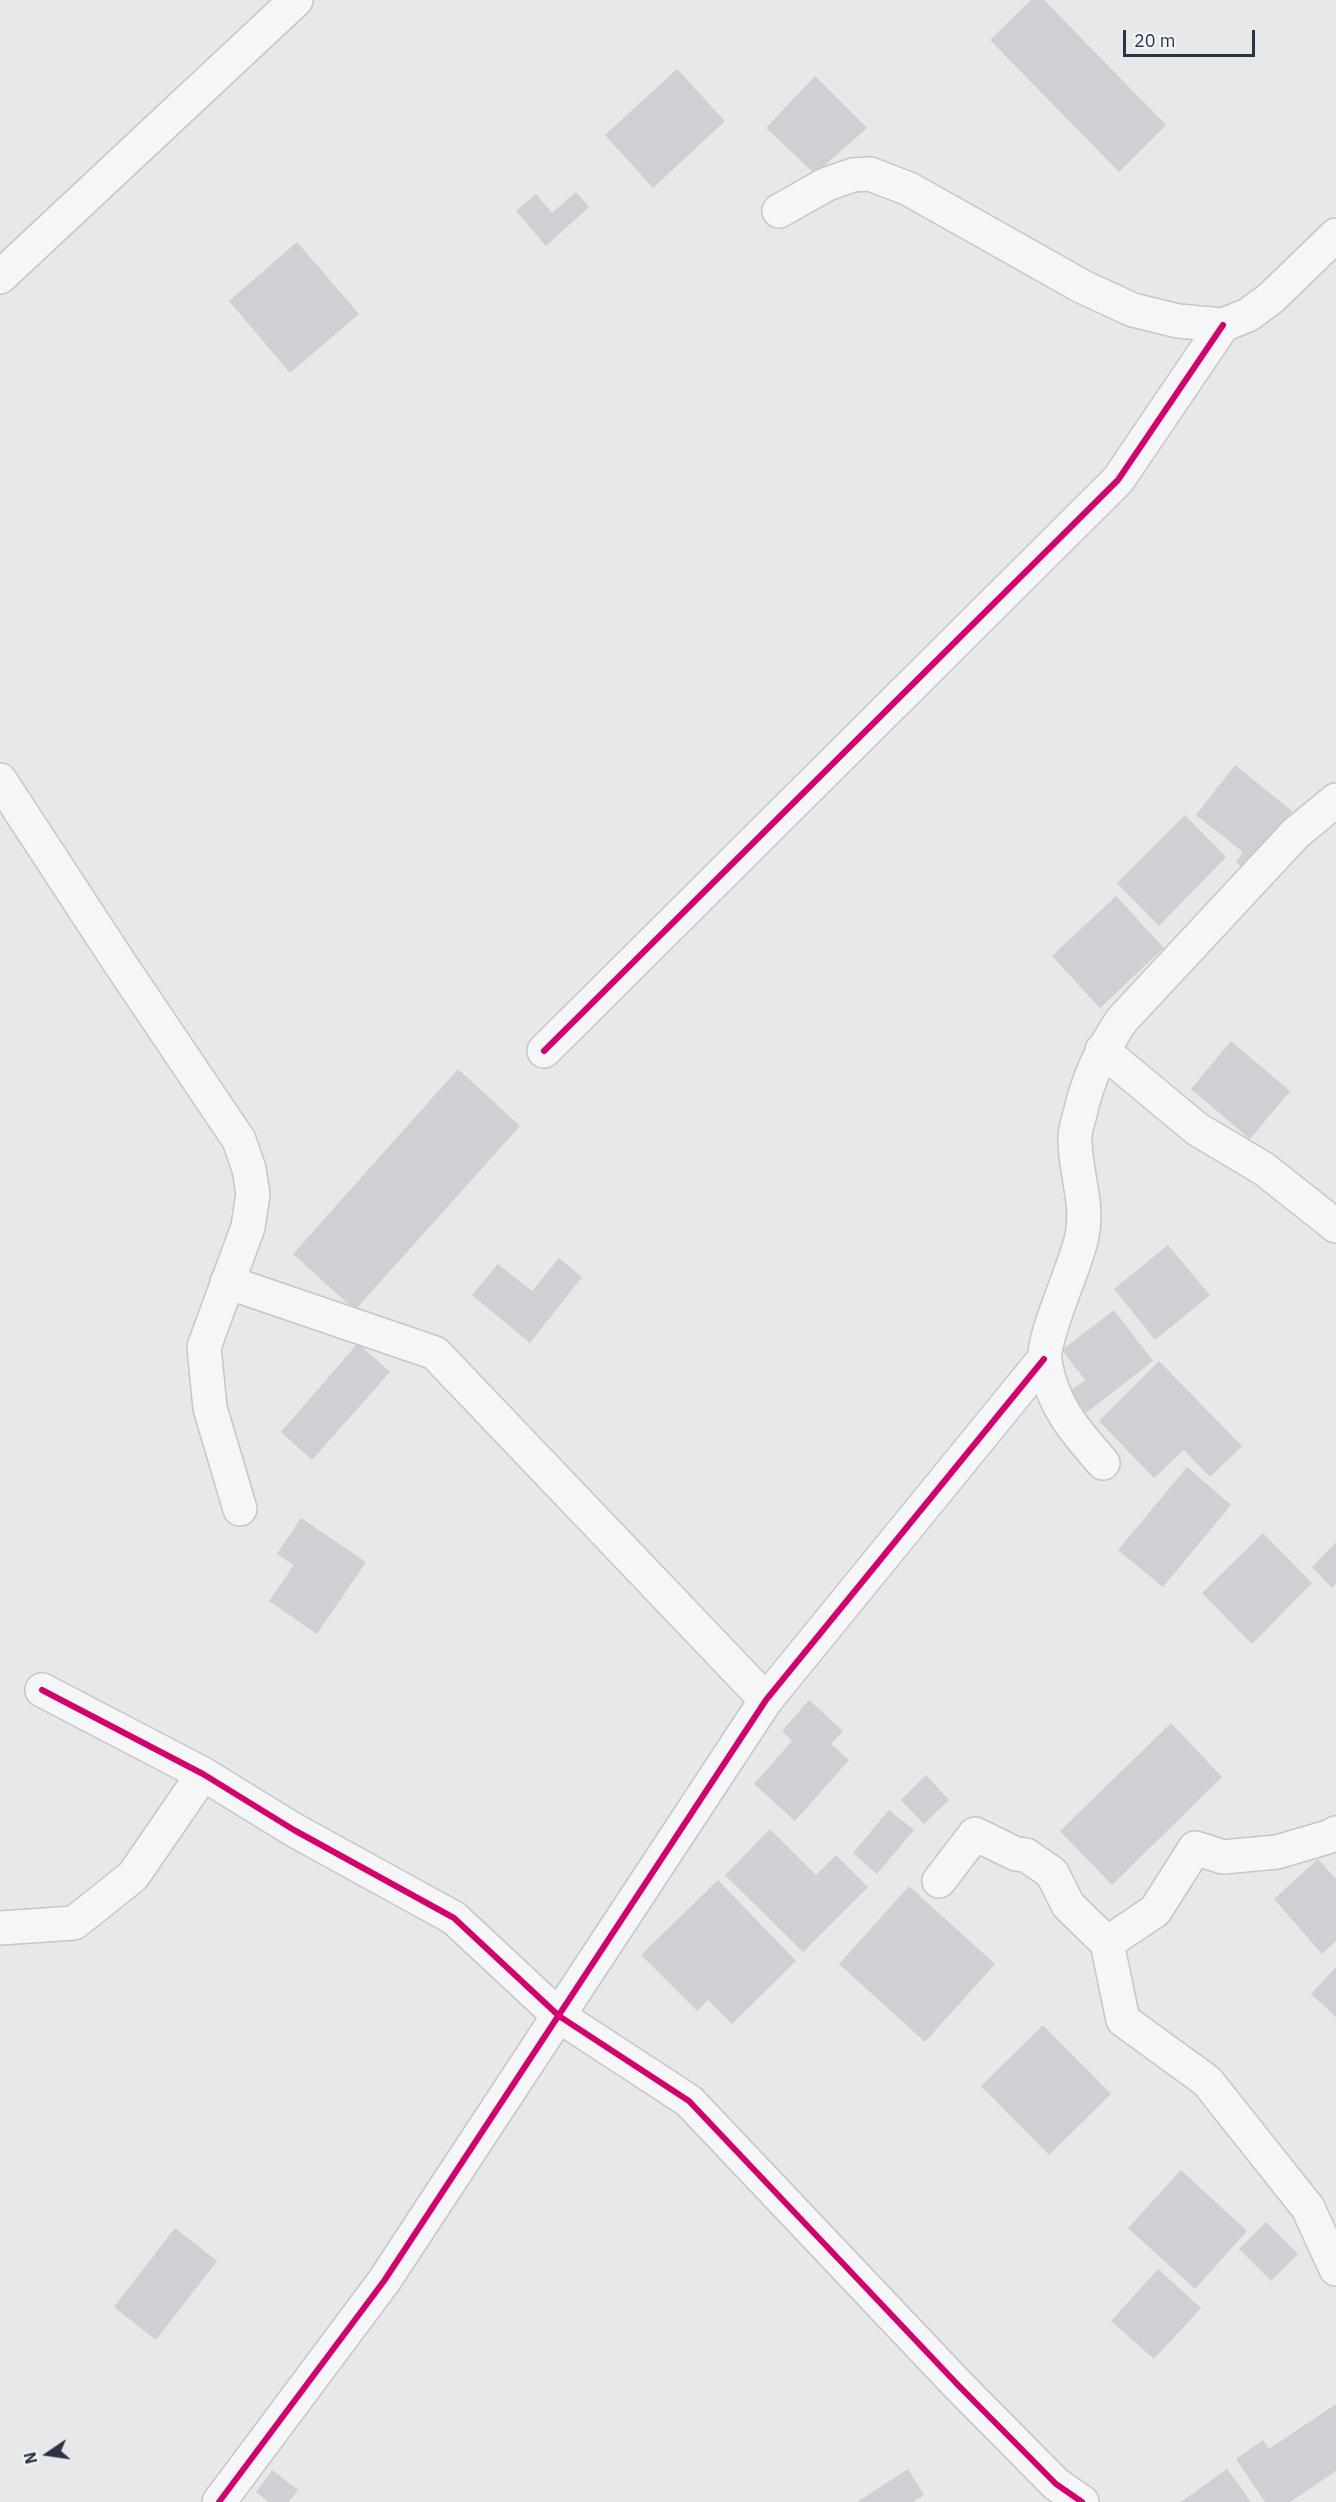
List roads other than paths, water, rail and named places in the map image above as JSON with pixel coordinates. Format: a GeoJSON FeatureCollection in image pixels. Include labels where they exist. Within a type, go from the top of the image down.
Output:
{"type":"FeatureCollection","features":[{"type":"Feature","properties":{"kind":"street"},"geometry":{"type":"LineString","coordinates":[[0,278],[296,0]]}},
{"type":"Feature","properties":{"kind":"street"},"geometry":{"type":"LineString","coordinates":[[779,211],[827,184],[853,175],[870,174],[909,189],[1083,287],[1133,310],[1178,321],[1223,325],[1248,315],[1271,298],[1336,235]]}},
{"type":"Feature","properties":{"kind":"street"},"geometry":{"type":"LineString","coordinates":[[544,1051],[1118,480],[1223,325]]}},
{"type":"Feature","properties":{"kind":"street"},"geometry":{"type":"LineString","coordinates":[[0,780],[239,1140],[249,1169],[253,1194],[248,1227],[204,1347],[205,1376],[210,1408],[240,1509]]}},
{"type":"Feature","properties":{"kind":"street"},"geometry":{"type":"LineString","coordinates":[[1103,1463],[1067,1421],[1050,1386],[1044,1359],[1048,1338],[1073,1270],[1082,1234],[1084,1203],[1075,1135],[1085,1092],[1102,1050],[1122,1020],[1288,841],[1336,800]]}},
{"type":"Feature","properties":{"kind":"street"},"geometry":{"type":"LineString","coordinates":[[1102,1050],[1197,1129],[1264,1169],[1336,1226]]}},
{"type":"Feature","properties":{"kind":"street"},"geometry":{"type":"LineString","coordinates":[[227,1282],[435,1353],[766,1700]]}},
{"type":"Feature","properties":{"kind":"street"},"geometry":{"type":"LineString","coordinates":[[219,2502],[384,2280],[766,1700],[1044,1359]]}},
{"type":"Feature","properties":{"kind":"street"},"geometry":{"type":"LineString","coordinates":[[42,1690],[203,1774],[294,1830],[454,1918],[559,2016],[689,2101],[958,2385],[1056,2484],[1082,2502]]}},
{"type":"Feature","properties":{"kind":"street"},"geometry":{"type":"LineString","coordinates":[[0,1928],[74,1923],[133,1876],[203,1774]]}},
{"type":"Feature","properties":{"kind":"street"},"geometry":{"type":"LineString","coordinates":[[1107,1943],[1155,1911],[1195,1848],[1223,1857],[1277,1852],[1336,1833]]}},
{"type":"Feature","properties":{"kind":"street"},"geometry":{"type":"LineString","coordinates":[[939,1881],[975,1834],[1016,1854],[1026,1855],[1052,1873],[1068,1905],[1107,1943],[1123,2020],[1206,2081],[1308,2208],[1336,2269]]}}]}
